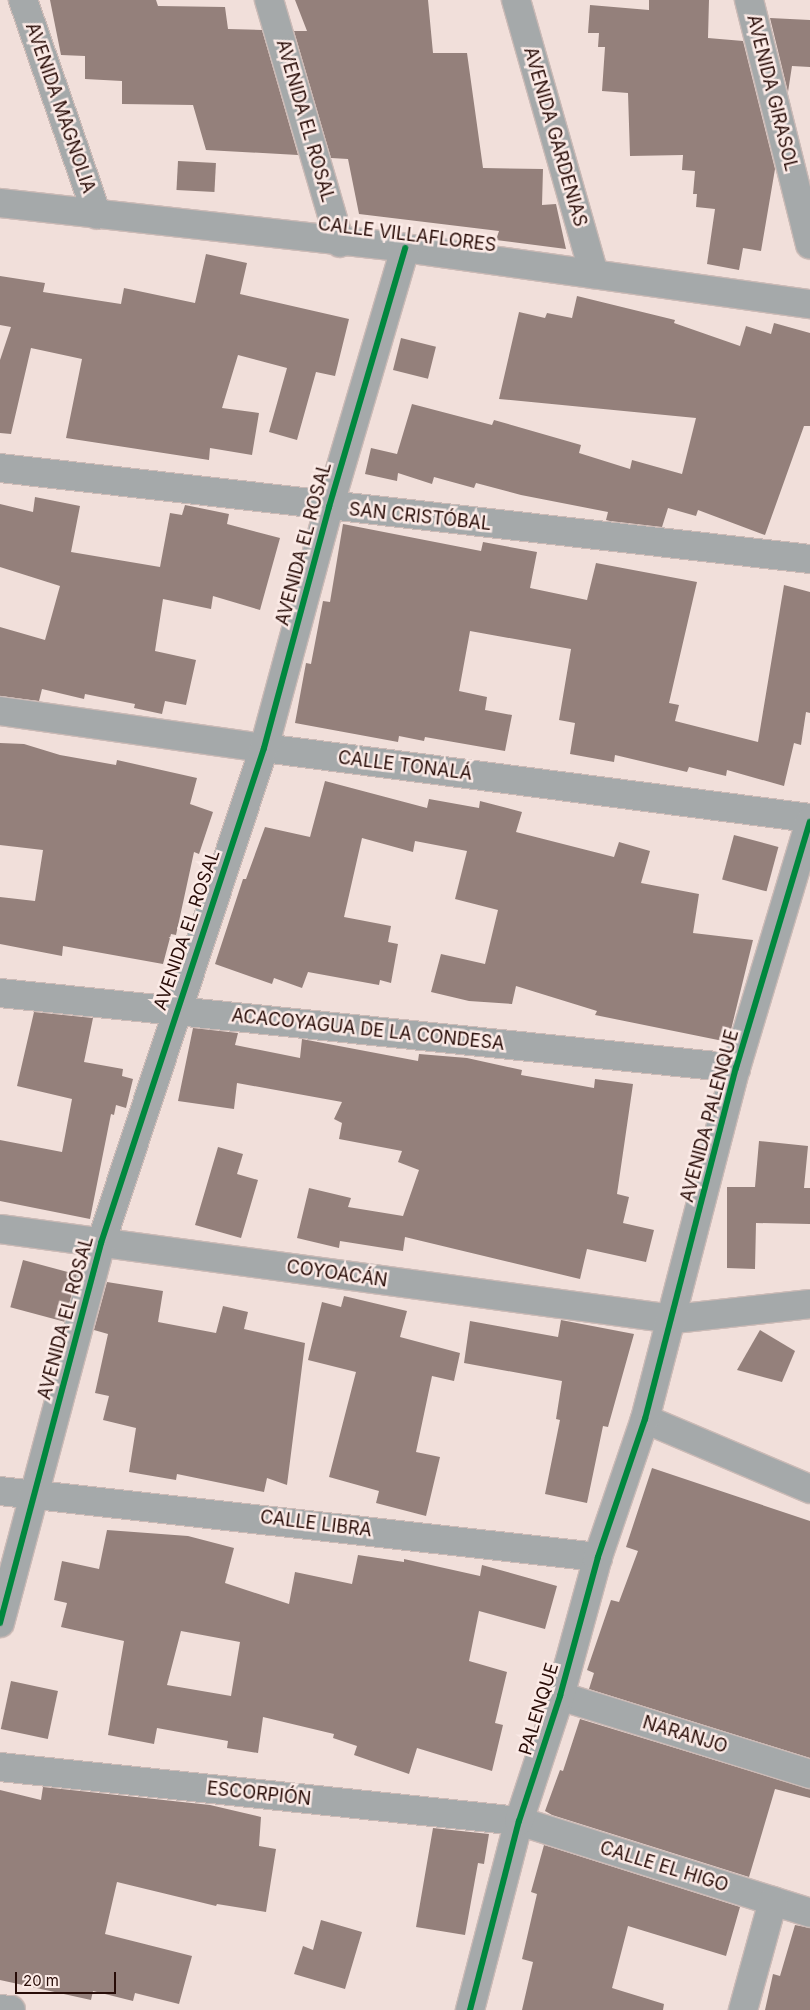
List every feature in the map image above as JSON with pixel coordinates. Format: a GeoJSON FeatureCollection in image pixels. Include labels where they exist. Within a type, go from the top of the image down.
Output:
{"type":"FeatureCollection","features":[{"type":"Feature","properties":{"kind":"street","name":"AVENIDA MAGNOLIA"},"geometry":{"type":"LineString","coordinates":[[22,0],[97,215]]}},
{"type":"Feature","properties":{"kind":"street","name":"AVENIDA EL ROSAL"},"geometry":{"type":"LineString","coordinates":[[269,0],[340,243]]}},
{"type":"Feature","properties":{"kind":"street","name":"AVENIDA GARDENIAS"},"geometry":{"type":"LineString","coordinates":[[516,0],[594,274]]}},
{"type":"Feature","properties":{"kind":"street","name":"AVENIDA GIRASOL"},"geometry":{"type":"LineString","coordinates":[[749,0],[810,245]]}},
{"type":"Feature","properties":{"kind":"street","name":"CALLE VILLAFLORES"},"geometry":{"type":"LineString","coordinates":[[0,203],[340,243],[405,248],[810,304]]}},
{"type":"Feature","properties":{"kind":"street","name":"AVENIDA EL ROSAL"},"geometry":{"type":"LineString","coordinates":[[0,1624],[101,1243],[264,748],[329,507],[405,248]]}},
{"type":"Feature","properties":{"kind":"street","name":"SAN CRISTÓBAL"},"geometry":{"type":"LineString","coordinates":[[0,468],[329,507],[810,560]]}},
{"type":"Feature","properties":{"kind":"street","name":"CALLE TONALÁ"},"geometry":{"type":"LineString","coordinates":[[0,711],[264,748],[810,818]]}},
{"type":"Feature","properties":{"kind":"street","name":"AVENIDA PALENQUE"},"geometry":{"type":"LineString","coordinates":[[645,1419],[674,1319],[736,1068],[810,822]]}},
{"type":"Feature","properties":{"kind":"street","name":"ACACOYAGUA DE LA CONDESA"},"geometry":{"type":"LineString","coordinates":[[0,993],[736,1068]]}},
{"type":"Feature","properties":{"kind":"street","name":"COYOACÁN"},"geometry":{"type":"LineString","coordinates":[[0,1229],[674,1319],[810,1304]]}},
{"type":"Feature","properties":{"kind":"street"},"geometry":{"type":"LineString","coordinates":[[645,1419],[810,1489]]}},
{"type":"Feature","properties":{"kind":"street","name":"PALENQUE"},"geometry":{"type":"LineString","coordinates":[[470,2010],[519,1822],[560,1696],[598,1557],[645,1419]]}},
{"type":"Feature","properties":{"kind":"street","name":"CALLE LIBRA"},"geometry":{"type":"LineString","coordinates":[[0,1490],[34,1492],[598,1557]]}},
{"type":"Feature","properties":{"kind":"street","name":"NARANJO"},"geometry":{"type":"LineString","coordinates":[[560,1696],[810,1774]]}},
{"type":"Feature","properties":{"kind":"street","name":"ESCORPIÓN"},"geometry":{"type":"LineString","coordinates":[[0,1767],[519,1822]]}},
{"type":"Feature","properties":{"kind":"street","name":"CALLE EL HIGO"},"geometry":{"type":"LineString","coordinates":[[519,1822],[810,1913]]}},
{"type":"Feature","properties":{"kind":"street"},"geometry":{"type":"LineString","coordinates":[[743,2010],[773,1901]]}},
{"type":"Feature","properties":{"kind":"street"},"geometry":{"type":"LineString","coordinates":[[0,2009],[11,2010]]}},
{"type":"Feature","properties":{"kind":"building"},"geometry":{"type":"Polygon","coordinates":[[[50,0],[156,0],[158,6],[225,7],[228,29],[262,30],[298,155],[206,150],[193,105],[122,104],[122,81],[85,79],[85,56],[61,55],[50,0]]]}},
{"type":"Feature","properties":{"kind":"building"},"geometry":{"type":"Polygon","coordinates":[[[295,0],[428,0],[433,53],[467,53],[483,168],[543,169],[542,205],[556,204],[566,249],[496,240],[499,231],[359,214],[348,159],[331,158],[294,31],[307,31],[295,0]]]}},
{"type":"Feature","properties":{"kind":"building"},"geometry":{"type":"Polygon","coordinates":[[[649,0],[709,0],[708,38],[743,41],[775,169],[761,251],[743,248],[739,270],[707,264],[715,209],[696,207],[697,194],[693,194],[695,171],[682,170],[683,155],[630,156],[628,93],[602,91],[605,47],[598,47],[599,33],[588,33],[590,5],[649,10],[649,0]]]}},
{"type":"Feature","properties":{"kind":"building"},"geometry":{"type":"Polygon","coordinates":[[[770,18],[810,20],[810,67],[792,66],[788,92],[770,18]]]}},
{"type":"Feature","properties":{"kind":"building"},"geometry":{"type":"Polygon","coordinates":[[[178,161],[216,163],[214,192],[176,190],[178,161]]]}},
{"type":"Feature","properties":{"kind":"building"},"geometry":{"type":"Polygon","coordinates":[[[206,254],[247,263],[240,294],[349,319],[335,376],[316,372],[297,440],[269,432],[287,368],[238,355],[222,408],[259,413],[252,455],[210,448],[209,460],[66,438],[82,359],[31,348],[11,434],[0,433],[0,360],[11,327],[0,325],[0,276],[45,283],[43,292],[121,304],[124,288],[195,303],[206,254]]]}},
{"type":"Feature","properties":{"kind":"building"},"geometry":{"type":"Polygon","coordinates":[[[577,296],[675,320],[674,323],[740,346],[746,326],[771,334],[774,323],[810,333],[810,426],[804,426],[765,535],[698,510],[696,516],[668,508],[662,527],[610,521],[606,520],[608,512],[521,495],[476,483],[474,488],[434,477],[432,484],[398,473],[397,481],[365,474],[371,448],[397,454],[412,404],[492,425],[494,420],[581,445],[579,453],[630,469],[632,460],[682,474],[696,418],[499,399],[519,312],[545,318],[547,313],[572,318],[577,296]]]}},
{"type":"Feature","properties":{"kind":"building"},"geometry":{"type":"Polygon","coordinates":[[[401,338],[436,347],[428,379],[393,370],[401,338]]]}},
{"type":"Feature","properties":{"kind":"building"},"geometry":{"type":"Polygon","coordinates":[[[35,497],[80,506],[71,552],[160,567],[170,513],[182,515],[185,505],[229,514],[227,524],[280,538],[260,610],[213,596],[211,609],[163,599],[155,651],[196,660],[186,705],[165,701],[162,714],[134,708],[135,704],[85,694],[84,699],[42,689],[39,701],[0,696],[0,627],[45,640],[60,586],[0,567],[0,504],[33,512],[35,497]]]}},
{"type":"Feature","properties":{"kind":"building"},"geometry":{"type":"Polygon","coordinates":[[[343,524],[481,551],[483,542],[537,552],[530,588],[587,600],[596,563],[697,582],[669,703],[679,705],[675,721],[758,742],[784,585],[810,592],[810,713],[806,712],[801,745],[794,743],[784,786],[727,770],[726,776],[689,767],[687,772],[615,755],[614,762],[570,754],[575,723],[559,720],[571,649],[470,631],[459,691],[487,697],[485,710],[512,715],[505,751],[425,737],[424,741],[399,736],[398,742],[295,723],[306,663],[311,664],[323,601],[330,602],[343,524]]]}},
{"type":"Feature","properties":{"kind":"building"},"geometry":{"type":"Polygon","coordinates":[[[0,743],[24,744],[60,755],[116,765],[117,760],[197,778],[190,804],[213,812],[199,854],[194,852],[176,935],[171,934],[163,964],[63,946],[62,956],[0,944],[0,897],[35,901],[43,850],[0,845],[0,743]]]}},
{"type":"Feature","properties":{"kind":"building"},"geometry":{"type":"Polygon","coordinates":[[[325,781],[427,808],[429,799],[479,808],[480,801],[522,812],[516,832],[614,857],[619,842],[650,851],[641,883],[699,894],[693,933],[753,940],[728,1042],[595,1015],[597,1011],[516,986],[512,1004],[469,1001],[431,992],[441,954],[485,964],[498,910],[455,899],[467,851],[415,841],[413,852],[362,838],[344,917],[391,926],[388,942],[398,944],[391,983],[380,980],[379,985],[308,972],[302,988],[274,978],[272,984],[215,964],[243,879],[246,879],[265,827],[310,837],[325,781]]]}},
{"type":"Feature","properties":{"kind":"building"},"geometry":{"type":"Polygon","coordinates":[[[734,835],[778,847],[767,891],[722,879],[734,835]]]}},
{"type":"Feature","properties":{"kind":"building"},"geometry":{"type":"Polygon","coordinates":[[[34,1012],[93,1018],[84,1062],[123,1069],[122,1076],[133,1079],[126,1108],[116,1105],[114,1115],[111,1114],[90,1219],[0,1201],[0,1140],[62,1152],[72,1099],[17,1086],[34,1012]]]}},
{"type":"Feature","properties":{"kind":"building"},"geometry":{"type":"Polygon","coordinates":[[[193,1028],[238,1033],[235,1045],[300,1058],[302,1039],[418,1061],[419,1054],[467,1058],[522,1070],[521,1075],[594,1088],[595,1079],[633,1084],[617,1194],[629,1197],[623,1223],[654,1230],[646,1262],[587,1249],[580,1279],[405,1237],[403,1251],[340,1241],[339,1248],[297,1238],[309,1188],[351,1198],[348,1207],[403,1216],[419,1170],[398,1162],[402,1151],[339,1139],[342,1123],[334,1119],[342,1102],[237,1083],[234,1109],[178,1101],[193,1028]]]}},
{"type":"Feature","properties":{"kind":"building"},"geometry":{"type":"Polygon","coordinates":[[[759,1141],[808,1146],[804,1188],[810,1188],[810,1224],[756,1223],[755,1269],[727,1268],[727,1187],[755,1187],[759,1141]]]}},
{"type":"Feature","properties":{"kind":"building"},"geometry":{"type":"Polygon","coordinates":[[[218,1147],[243,1154],[237,1174],[258,1180],[241,1238],[195,1225],[218,1147]]]}},
{"type":"Feature","properties":{"kind":"building"},"geometry":{"type":"Polygon","coordinates":[[[23,1260],[77,1274],[64,1322],[10,1307],[23,1260]]]}},
{"type":"Feature","properties":{"kind":"building"},"geometry":{"type":"Polygon","coordinates":[[[107,1282],[163,1291],[158,1322],[216,1333],[223,1306],[248,1312],[244,1329],[305,1343],[287,1485],[267,1478],[264,1492],[177,1474],[176,1480],[129,1472],[136,1428],[103,1420],[109,1396],[95,1393],[108,1334],[94,1330],[107,1282]]]}},
{"type":"Feature","properties":{"kind":"building"},"geometry":{"type":"Polygon","coordinates":[[[344,1296],[407,1311],[400,1337],[460,1353],[454,1381],[432,1376],[416,1452],[440,1457],[426,1516],[376,1503],[379,1491],[329,1477],[356,1372],[308,1360],[322,1302],[341,1307],[344,1296]]]}},
{"type":"Feature","properties":{"kind":"building"},"geometry":{"type":"Polygon","coordinates":[[[561,1320],[634,1334],[608,1427],[603,1426],[587,1503],[545,1494],[560,1420],[556,1419],[562,1381],[464,1363],[470,1321],[558,1337],[561,1320]]]}},
{"type":"Feature","properties":{"kind":"building"},"geometry":{"type":"Polygon","coordinates":[[[760,1330],[795,1351],[782,1382],[737,1370],[760,1330]]]}},
{"type":"Feature","properties":{"kind":"building"},"geometry":{"type":"Polygon","coordinates":[[[652,1468],[810,1521],[810,1758],[589,1689],[594,1673],[587,1670],[611,1600],[619,1602],[638,1551],[626,1547],[652,1468]]]}},
{"type":"Feature","properties":{"kind":"building"},"geometry":{"type":"Polygon","coordinates":[[[107,1530],[188,1536],[234,1548],[225,1583],[289,1604],[295,1572],[352,1584],[358,1555],[404,1562],[404,1559],[480,1576],[482,1565],[557,1586],[545,1629],[479,1611],[469,1661],[507,1672],[495,1723],[503,1725],[492,1771],[417,1748],[409,1774],[354,1755],[357,1746],[333,1738],[334,1734],[263,1717],[258,1753],[227,1748],[228,1741],[157,1728],[154,1744],[108,1735],[124,1641],[61,1627],[67,1603],[54,1600],[62,1561],[99,1569],[107,1530]],[[181,1631],[167,1685],[231,1696],[240,1642],[181,1631]]]}},
{"type":"Feature","properties":{"kind":"building"},"geometry":{"type":"Polygon","coordinates":[[[11,1681],[58,1691],[48,1739],[1,1729],[11,1681]]]}},
{"type":"Feature","properties":{"kind":"building"},"geometry":{"type":"Polygon","coordinates":[[[580,1719],[810,1789],[810,1798],[775,1789],[749,1877],[552,1815],[545,1811],[560,1770],[563,1771],[580,1719]]]}},
{"type":"Feature","properties":{"kind":"building"},"geometry":{"type":"Polygon","coordinates":[[[43,1787],[210,1805],[261,1817],[259,1846],[276,1849],[266,1912],[217,1904],[216,1906],[117,1882],[105,1934],[192,1956],[179,2004],[135,1993],[133,2001],[93,1991],[91,2000],[0,1980],[0,1790],[41,1800],[43,1787]]]}},
{"type":"Feature","properties":{"kind":"building"},"geometry":{"type":"Polygon","coordinates":[[[433,1828],[489,1834],[484,1864],[478,1863],[465,1935],[416,1927],[433,1828]]]}},
{"type":"Feature","properties":{"kind":"building"},"geometry":{"type":"Polygon","coordinates":[[[544,1845],[740,1907],[726,1956],[628,1926],[612,1988],[664,2004],[663,2010],[522,2010],[533,1962],[522,1959],[537,1894],[531,1892],[544,1845]]]}},
{"type":"Feature","properties":{"kind":"building"},"geometry":{"type":"Polygon","coordinates":[[[321,1920],[362,1932],[345,1989],[294,1974],[303,1946],[313,1950],[321,1920]]]}},
{"type":"Feature","properties":{"kind":"building"},"geometry":{"type":"Polygon","coordinates":[[[795,1925],[810,1928],[810,2010],[765,2010],[773,1974],[780,1976],[795,1925]]]}},
{"type":"Feature","properties":{"kind":"cycle path"},"geometry":{"type":"LineString","coordinates":[[0,1623],[101,1243],[264,748],[329,507],[405,248]]}},
{"type":"Feature","properties":{"kind":"cycle path"},"geometry":{"type":"LineString","coordinates":[[470,2010],[519,1821],[560,1696],[598,1557],[645,1419],[736,1068],[810,822]]}}]}
